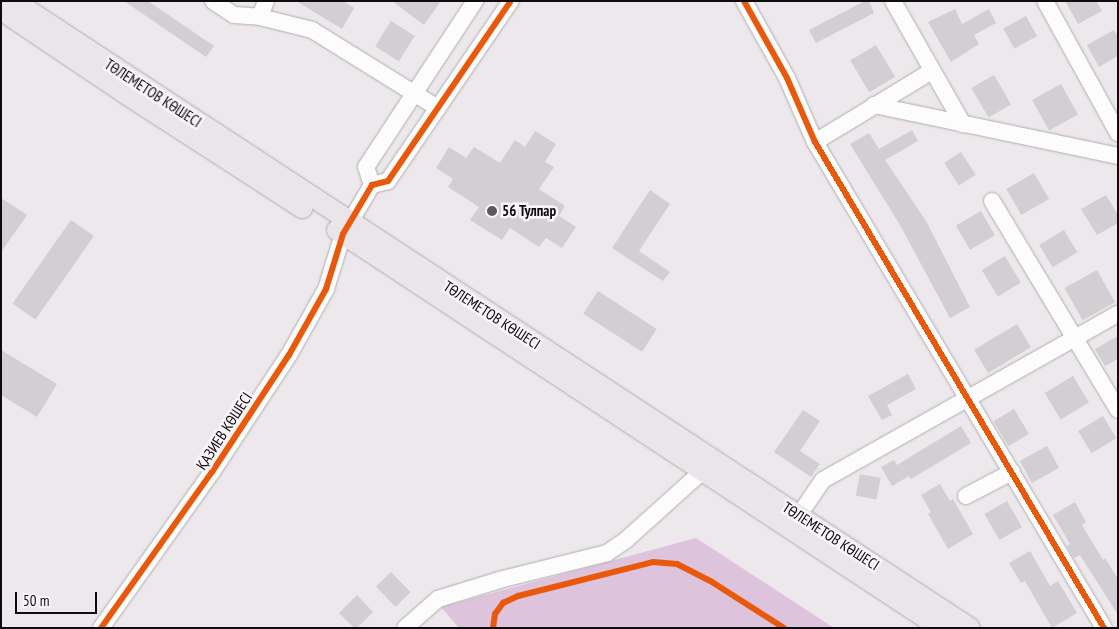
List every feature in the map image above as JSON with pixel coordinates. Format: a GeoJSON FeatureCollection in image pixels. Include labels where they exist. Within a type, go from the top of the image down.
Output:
{"type":"FeatureCollection","features":[{"type":"Feature","properties":{"kind":"main road","name":"ТӨЛЕМЕТОВ КӨШЕСІ"},"geometry":{"type":"LineString","coordinates":[[14,1],[346,228],[531,350],[799,515],[970,628]]}},
{"type":"Feature","properties":{"kind":"main road","name":"ТӨЛЕМЕТОВ КӨШЕСІ"},"geometry":{"type":"LineString","coordinates":[[1,10],[126,94],[346,228]]}},
{"type":"Feature","properties":{"kind":"main road","name":"ТӨЛЕМЕТОВ КӨШЕСІ"},"geometry":{"type":"LineString","coordinates":[[531,350],[705,473],[941,628]]}},
{"type":"Feature","properties":{"kind":"street"},"geometry":{"type":"LineString","coordinates":[[213,1],[234,15],[260,17],[312,30],[438,108]]}},
{"type":"Feature","properties":{"kind":"street"},"geometry":{"type":"LineString","coordinates":[[260,17],[266,1]]}},
{"type":"Feature","properties":{"kind":"street"},"geometry":{"type":"LineString","coordinates":[[475,1],[366,167],[372,185],[388,181],[511,1]]}},
{"type":"Feature","properties":{"kind":"street"},"geometry":{"type":"LineString","coordinates":[[744,1],[787,78],[815,142],[1104,628]]}},
{"type":"Feature","properties":{"kind":"street"},"geometry":{"type":"LineString","coordinates":[[893,1],[963,124]]}},
{"type":"Feature","properties":{"kind":"street"},"geometry":{"type":"LineString","coordinates":[[1045,1],[1118,133]]}},
{"type":"Feature","properties":{"kind":"street"},"geometry":{"type":"LineString","coordinates":[[815,142],[932,71]]}},
{"type":"Feature","properties":{"kind":"street"},"geometry":{"type":"LineString","coordinates":[[874,105],[1118,156]]}},
{"type":"Feature","properties":{"kind":"street","name":"ҚАЗИЕВ КӨШЕСІ"},"geometry":{"type":"LineString","coordinates":[[102,628],[212,472],[289,355],[326,289],[346,228],[372,185]]}},
{"type":"Feature","properties":{"kind":"street"},"geometry":{"type":"LineString","coordinates":[[992,202],[1075,336],[1118,410]]}},
{"type":"Feature","properties":{"kind":"street"},"geometry":{"type":"LineString","coordinates":[[799,515],[823,480],[1075,336],[1118,314]]}},
{"type":"Feature","properties":{"kind":"street"},"geometry":{"type":"LineString","coordinates":[[966,496],[1012,472]]}},
{"type":"Feature","properties":{"kind":"street"},"geometry":{"type":"LineString","coordinates":[[405,628],[438,599],[503,579],[607,553],[626,540],[697,476],[705,473]]}},
{"type":"Feature","properties":{"kind":"shaded area"},"geometry":{"type":"Polygon","coordinates":[[[696,538],[834,628],[459,628],[441,607],[696,538]]]}},
{"type":"Feature","properties":{"kind":"building"},"geometry":{"type":"Polygon","coordinates":[[[124,1],[148,1],[214,46],[206,57],[124,1]]]}},
{"type":"Feature","properties":{"kind":"building"},"geometry":{"type":"Polygon","coordinates":[[[296,1],[343,1],[354,8],[342,29],[296,1]]]}},
{"type":"Feature","properties":{"kind":"building"},"geometry":{"type":"Polygon","coordinates":[[[392,1],[441,1],[424,25],[392,1]]]}},
{"type":"Feature","properties":{"kind":"building"},"geometry":{"type":"Polygon","coordinates":[[[865,1],[869,1],[874,13],[816,43],[809,30],[865,1]]]}},
{"type":"Feature","properties":{"kind":"building"},"geometry":{"type":"Polygon","coordinates":[[[1065,1],[1096,1],[1102,11],[1078,24],[1065,1]]]}},
{"type":"Feature","properties":{"kind":"building"},"geometry":{"type":"Polygon","coordinates":[[[955,9],[962,24],[989,9],[996,23],[974,35],[979,44],[951,62],[928,22],[955,9]]]}},
{"type":"Feature","properties":{"kind":"building"},"geometry":{"type":"Polygon","coordinates":[[[1026,16],[1037,36],[1014,49],[1003,29],[1026,16]]]}},
{"type":"Feature","properties":{"kind":"building"},"geometry":{"type":"Polygon","coordinates":[[[391,21],[415,36],[399,61],[375,46],[391,21]]]}},
{"type":"Feature","properties":{"kind":"building"},"geometry":{"type":"Polygon","coordinates":[[[1114,30],[1118,37],[1118,56],[1099,67],[1087,45],[1114,30]]]}},
{"type":"Feature","properties":{"kind":"building"},"geometry":{"type":"Polygon","coordinates":[[[876,45],[895,77],[869,92],[850,60],[876,45]]]}},
{"type":"Feature","properties":{"kind":"building"},"geometry":{"type":"Polygon","coordinates":[[[994,75],[1011,104],[988,117],[971,88],[994,75]]]}},
{"type":"Feature","properties":{"kind":"building"},"geometry":{"type":"Polygon","coordinates":[[[1061,84],[1078,115],[1049,131],[1032,100],[1061,84]]]}},
{"type":"Feature","properties":{"kind":"building"},"geometry":{"type":"Polygon","coordinates":[[[912,130],[918,141],[885,160],[926,221],[970,307],[950,318],[900,225],[850,144],[869,133],[879,149],[912,130]]]}},
{"type":"Feature","properties":{"kind":"building"},"geometry":{"type":"Polygon","coordinates":[[[535,131],[556,144],[545,162],[554,167],[539,189],[565,206],[559,216],[576,227],[562,248],[546,238],[539,247],[510,228],[502,240],[470,220],[479,207],[448,187],[453,179],[436,168],[449,147],[466,158],[474,147],[500,163],[515,140],[525,147],[535,131]]]}},
{"type":"Feature","properties":{"kind":"building"},"geometry":{"type":"Polygon","coordinates":[[[961,152],[976,175],[959,186],[944,163],[961,152]]]}},
{"type":"Feature","properties":{"kind":"building"},"geometry":{"type":"Polygon","coordinates":[[[1034,173],[1049,199],[1021,215],[1006,189],[1034,173]]]}},
{"type":"Feature","properties":{"kind":"building"},"geometry":{"type":"Polygon","coordinates":[[[650,190],[670,204],[639,251],[670,272],[663,281],[612,248],[650,190]]]}},
{"type":"Feature","properties":{"kind":"building"},"geometry":{"type":"Polygon","coordinates":[[[1106,195],[1118,215],[1118,223],[1097,235],[1081,209],[1106,195]]]}},
{"type":"Feature","properties":{"kind":"building"},"geometry":{"type":"Polygon","coordinates":[[[1,198],[27,215],[1,252],[1,198]]]}},
{"type":"Feature","properties":{"kind":"building"},"geometry":{"type":"Polygon","coordinates":[[[981,211],[995,235],[970,250],[956,226],[981,211]]]}},
{"type":"Feature","properties":{"kind":"building"},"geometry":{"type":"Polygon","coordinates":[[[71,220],[94,236],[35,320],[12,304],[71,220]]]}},
{"type":"Feature","properties":{"kind":"building"},"geometry":{"type":"Polygon","coordinates":[[[1064,230],[1077,252],[1053,267],[1039,245],[1064,230]]]}},
{"type":"Feature","properties":{"kind":"building"},"geometry":{"type":"Polygon","coordinates":[[[1005,256],[1021,283],[998,296],[982,270],[1005,256]]]}},
{"type":"Feature","properties":{"kind":"building"},"geometry":{"type":"Polygon","coordinates":[[[1097,270],[1115,302],[1083,320],[1065,288],[1097,270]]]}},
{"type":"Feature","properties":{"kind":"building"},"geometry":{"type":"Polygon","coordinates":[[[598,291],[657,329],[642,352],[583,314],[598,291]]]}},
{"type":"Feature","properties":{"kind":"building"},"geometry":{"type":"Polygon","coordinates":[[[1017,324],[1031,347],[988,373],[974,350],[1017,324]]]}},
{"type":"Feature","properties":{"kind":"building"},"geometry":{"type":"Polygon","coordinates":[[[1118,336],[1118,359],[1105,366],[1095,349],[1118,336]]]}},
{"type":"Feature","properties":{"kind":"building"},"geometry":{"type":"Polygon","coordinates":[[[1,350],[57,384],[37,417],[1,395],[1,350]]]}},
{"type":"Feature","properties":{"kind":"building"},"geometry":{"type":"Polygon","coordinates":[[[908,374],[916,389],[887,405],[892,415],[882,420],[868,396],[908,374]]]}},
{"type":"Feature","properties":{"kind":"building"},"geometry":{"type":"Polygon","coordinates":[[[1073,376],[1089,403],[1061,420],[1045,393],[1073,376]]]}},
{"type":"Feature","properties":{"kind":"building"},"geometry":{"type":"Polygon","coordinates":[[[1014,409],[1029,434],[1008,446],[993,421],[1014,409]]]}},
{"type":"Feature","properties":{"kind":"building"},"geometry":{"type":"Polygon","coordinates":[[[803,410],[820,421],[800,451],[820,464],[811,477],[774,452],[803,410]]]}},
{"type":"Feature","properties":{"kind":"building"},"geometry":{"type":"Polygon","coordinates":[[[1103,416],[1116,438],[1092,453],[1078,431],[1103,416]]]}},
{"type":"Feature","properties":{"kind":"building"},"geometry":{"type":"Polygon","coordinates":[[[961,426],[971,443],[911,479],[909,476],[892,486],[881,467],[894,460],[897,465],[961,426]]]}},
{"type":"Feature","properties":{"kind":"building"},"geometry":{"type":"Polygon","coordinates":[[[1047,446],[1059,468],[1032,483],[1020,461],[1047,446]]]}},
{"type":"Feature","properties":{"kind":"building"},"geometry":{"type":"Polygon","coordinates":[[[860,474],[881,478],[876,500],[856,496],[860,474]]]}},
{"type":"Feature","properties":{"kind":"building"},"geometry":{"type":"Polygon","coordinates":[[[940,484],[950,501],[953,499],[973,534],[948,549],[928,514],[931,512],[921,495],[940,484]]]}},
{"type":"Feature","properties":{"kind":"building"},"geometry":{"type":"Polygon","coordinates":[[[1007,501],[1022,527],[999,540],[984,514],[1007,501]]]}},
{"type":"Feature","properties":{"kind":"building"},"geometry":{"type":"Polygon","coordinates":[[[1075,502],[1086,522],[1082,525],[1103,560],[1105,558],[1118,579],[1118,615],[1080,555],[1074,558],[1067,546],[1070,544],[1053,515],[1075,502]]]}},
{"type":"Feature","properties":{"kind":"building"},"geometry":{"type":"Polygon","coordinates":[[[1030,551],[1050,586],[1058,581],[1077,613],[1052,628],[1025,581],[1021,583],[1009,563],[1030,551]]]}},
{"type":"Feature","properties":{"kind":"building"},"geometry":{"type":"Polygon","coordinates":[[[391,572],[410,592],[395,607],[376,587],[391,572]]]}},
{"type":"Feature","properties":{"kind":"building"},"geometry":{"type":"Polygon","coordinates":[[[357,595],[373,612],[357,628],[354,628],[339,613],[357,595]]]}},
{"type":"Feature","properties":{"kind":"cycle path"},"geometry":{"type":"LineString","coordinates":[[101,628],[212,472],[289,355],[326,289],[343,234],[372,185],[388,181],[511,1]]}},
{"type":"Feature","properties":{"kind":"cycle path"},"geometry":{"type":"LineString","coordinates":[[744,1],[787,78],[815,142],[1104,628]]}},
{"type":"Feature","properties":{"kind":"cycle path"},"geometry":{"type":"LineString","coordinates":[[493,628],[495,614],[503,603],[518,596],[653,562],[677,564],[712,582],[784,628]]}},
{"type":"Feature","properties":{"kind":"place","name":"56 Тулпар"},"geometry":{"type":"Point","coordinates":[492,211]}}]}
